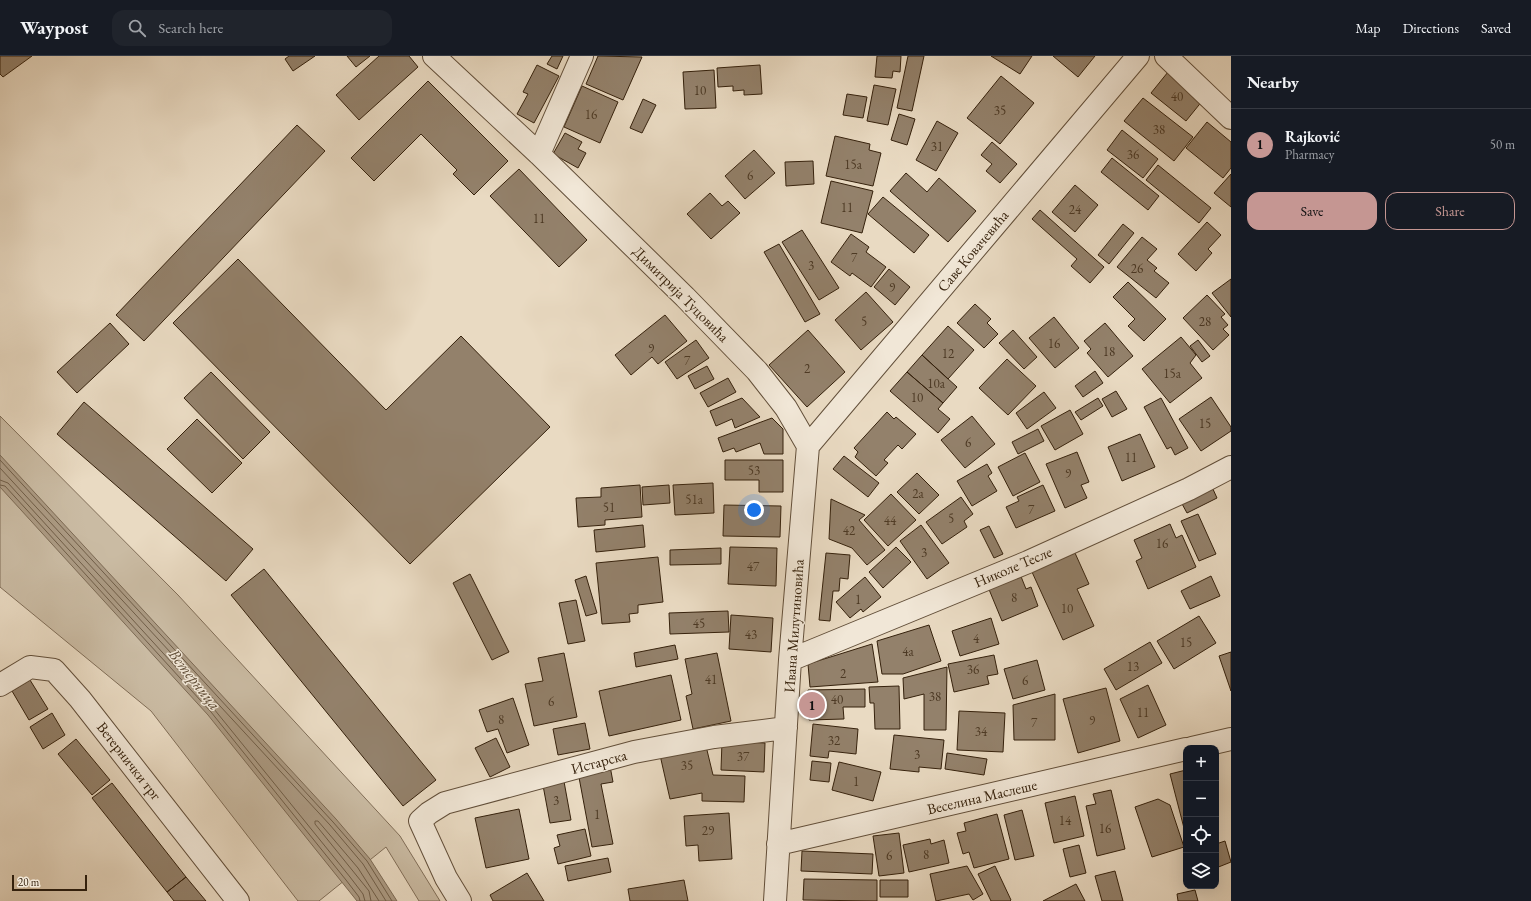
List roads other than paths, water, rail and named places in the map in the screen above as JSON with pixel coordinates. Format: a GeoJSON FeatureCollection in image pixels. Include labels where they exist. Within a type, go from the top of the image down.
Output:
{"type":"FeatureCollection","features":[{"type":"Feature","properties":{"kind":"street","name":"Димитрија Туцовића"},"geometry":{"type":"LineString","coordinates":[[434,56],[539,154],[685,297],[757,371],[786,408],[808,446]]}},
{"type":"Feature","properties":{"kind":"street"},"geometry":{"type":"LineString","coordinates":[[539,154],[582,56]]}},
{"type":"Feature","properties":{"kind":"street","name":"Саве Ковачевића"},"geometry":{"type":"LineString","coordinates":[[808,446],[1138,56]]}},
{"type":"Feature","properties":{"kind":"street"},"geometry":{"type":"LineString","coordinates":[[1166,56],[1231,118]]}},
{"type":"Feature","properties":{"kind":"street","name":"Ивана Милутиновића"},"geometry":{"type":"LineString","coordinates":[[775,901],[790,660],[808,446]]}},
{"type":"Feature","properties":{"kind":"street","name":"Николе Тесле"},"geometry":{"type":"LineString","coordinates":[[790,660],[1028,562],[1189,489],[1231,467]]}},
{"type":"Feature","properties":{"kind":"street","name":"Ветернички трг"},"geometry":{"type":"LineString","coordinates":[[0,685],[30,666],[54,670],[80,699],[238,901]]}},
{"type":"Feature","properties":{"kind":"street","name":"Истарска"},"geometry":{"type":"LineString","coordinates":[[460,901],[440,866],[420,821],[445,803],[634,752],[714,738],[786,728]]}},
{"type":"Feature","properties":{"kind":"street"},"geometry":{"type":"LineString","coordinates":[[1205,745],[1231,739]]}},
{"type":"Feature","properties":{"kind":"street","name":"Веселина Маслеше"},"geometry":{"type":"LineString","coordinates":[[778,844],[1183,750]]}},
{"type":"Feature","properties":{"kind":"water","name":"Ветерница"},"geometry":{"type":"Polygon","coordinates":[[[0,455],[336,819],[370,859],[397,901],[357,901],[208,715],[0,487],[0,455]]]}},
{"type":"Feature","properties":{"kind":"place","name":"Rajković"},"geometry":{"type":"Point","coordinates":[812,705]}}]}
